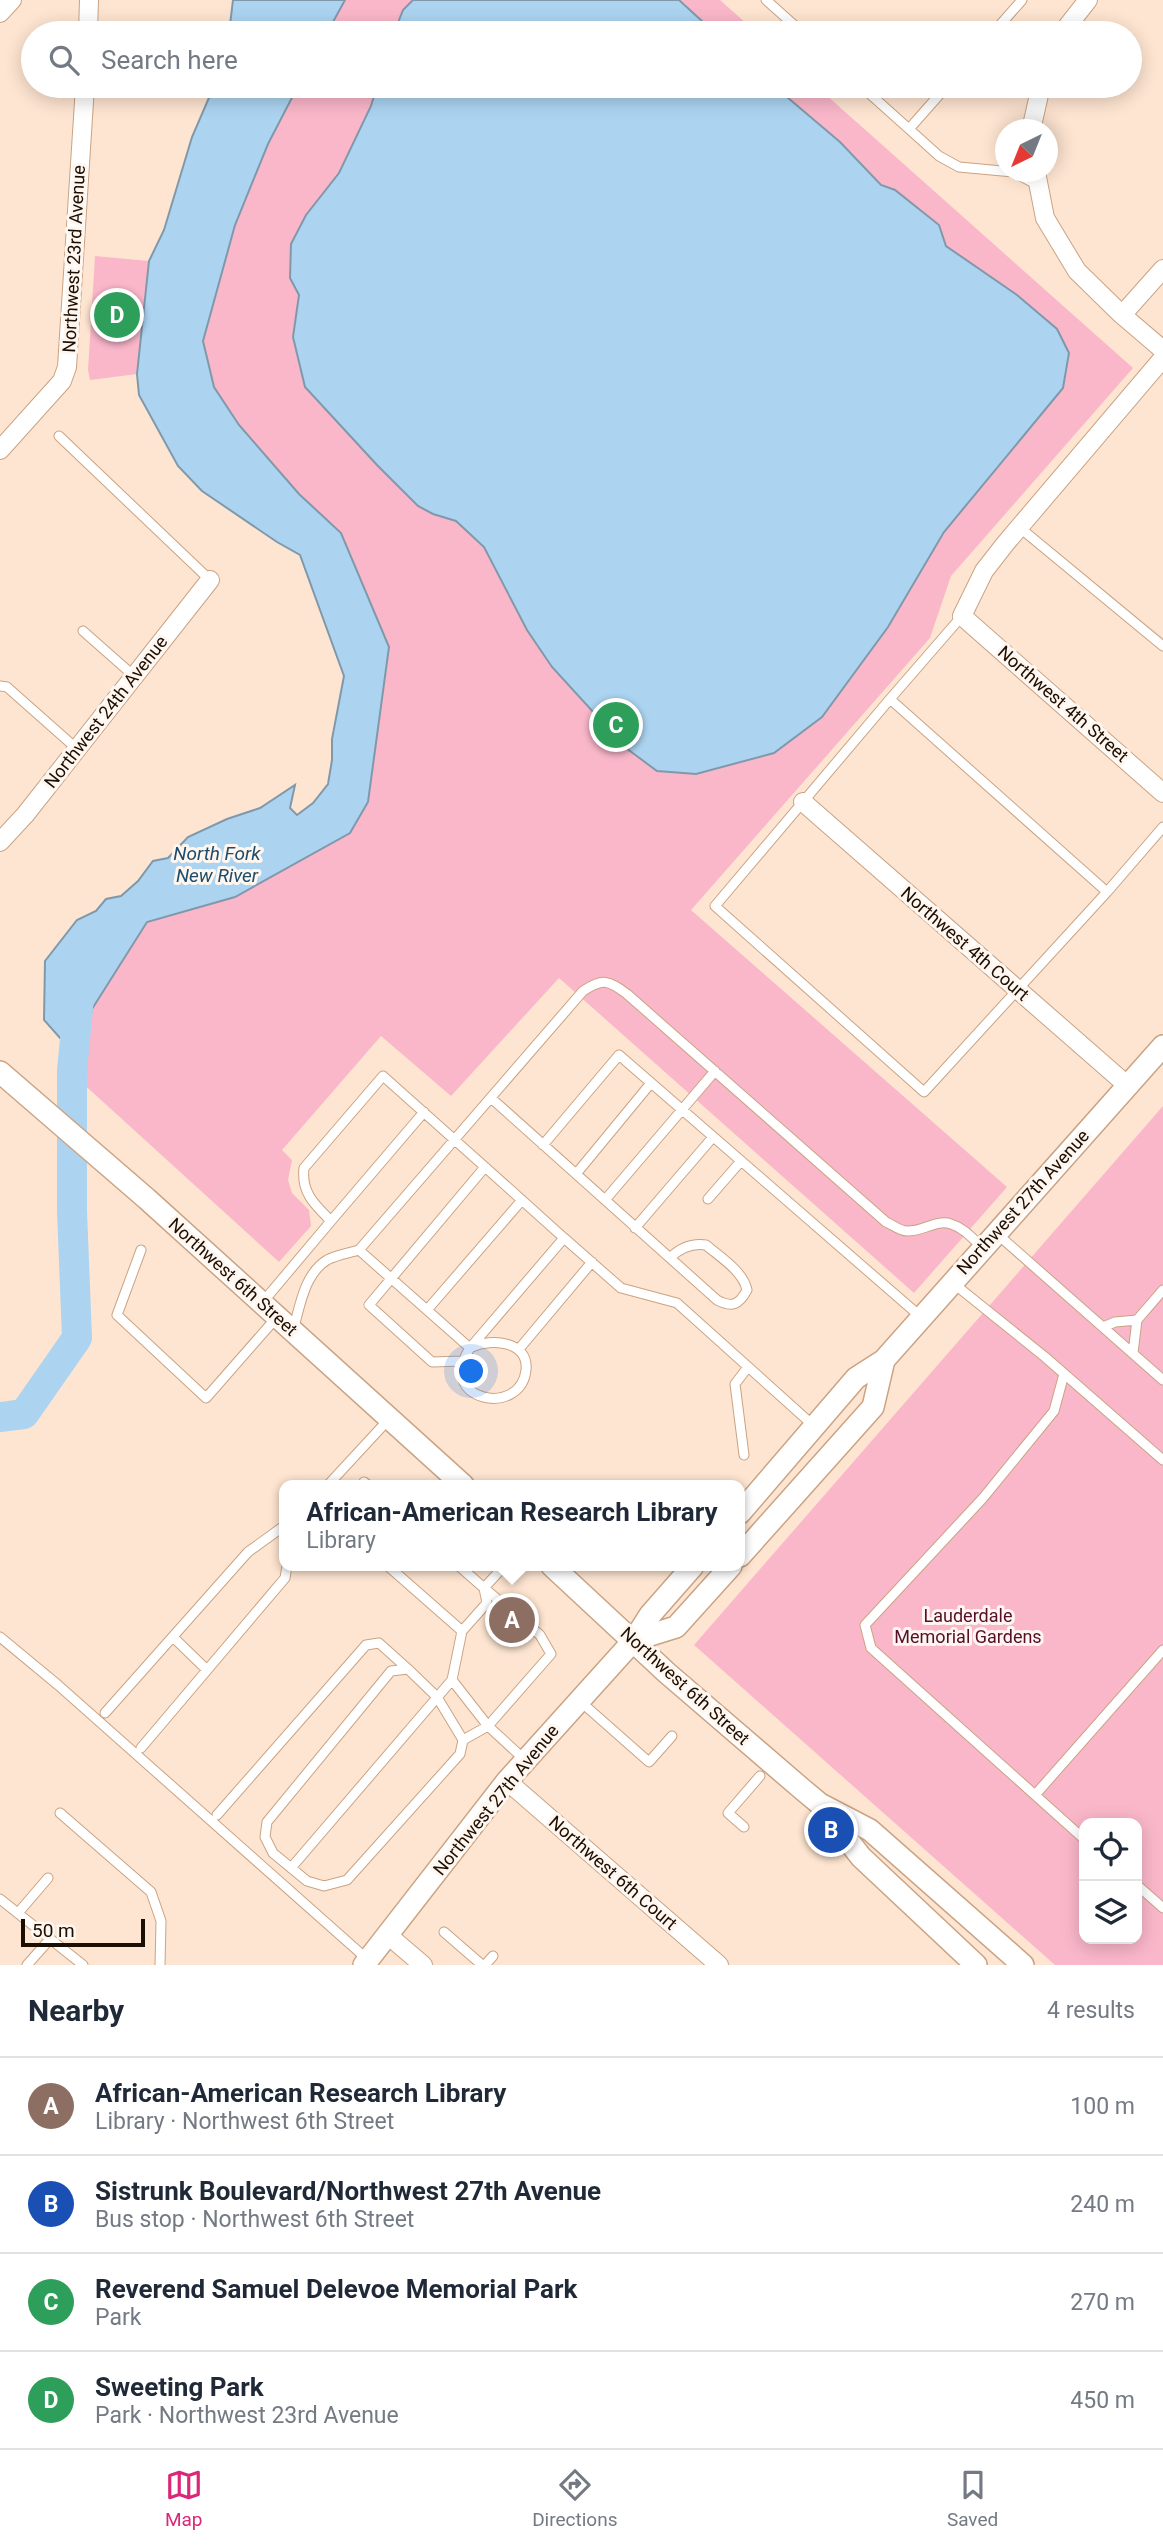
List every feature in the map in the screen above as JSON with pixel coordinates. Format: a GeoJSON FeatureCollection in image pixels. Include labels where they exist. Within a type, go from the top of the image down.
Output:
{"type":"FeatureCollection","features":[{"type":"Feature","properties":{"kind":"street"},"geometry":{"type":"LineString","coordinates":[[0,13],[12,0]]}},
{"type":"Feature","properties":{"kind":"street"},"geometry":{"type":"LineString","coordinates":[[88,21],[89,0]]}},
{"type":"Feature","properties":{"kind":"street"},"geometry":{"type":"LineString","coordinates":[[1071,21],[1088,0]]}},
{"type":"Feature","properties":{"kind":"street","name":"Northwest 23rd Avenue"},"geometry":{"type":"LineString","coordinates":[[0,450],[62,381],[67,367],[84,98]]}},
{"type":"Feature","properties":{"kind":"street"},"geometry":{"type":"LineString","coordinates":[[1034,119],[1038,98]]}},
{"type":"Feature","properties":{"kind":"street"},"geometry":{"type":"LineString","coordinates":[[962,616],[984,572],[1161,345],[1122,315],[1077,271],[1045,218],[1038,182]]}},
{"type":"Feature","properties":{"kind":"street"},"geometry":{"type":"LineString","coordinates":[[1122,315],[1163,268]]}},
{"type":"Feature","properties":{"kind":"street"},"geometry":{"type":"LineString","coordinates":[[0,422],[14,434]]}},
{"type":"Feature","properties":{"kind":"street","name":"Northwest 24th Avenue"},"geometry":{"type":"LineString","coordinates":[[0,842],[210,580]]}},
{"type":"Feature","properties":{"kind":"street","name":"Northwest 4th Street"},"geometry":{"type":"LineString","coordinates":[[962,616],[1163,793]]}},
{"type":"Feature","properties":{"kind":"street","name":"Northwest 4th Court"},"geometry":{"type":"LineString","coordinates":[[803,802],[1128,1086]]}},
{"type":"Feature","properties":{"kind":"street","name":"Northwest 27th Avenue"},"geometry":{"type":"LineString","coordinates":[[745,1507],[856,1378],[884,1360],[1163,1046]]}},
{"type":"Feature","properties":{"kind":"street","name":"Northwest 6th Street"},"geometry":{"type":"LineString","coordinates":[[5,1077],[148,1199],[457,1480]]}},
{"type":"Feature","properties":{"kind":"street","name":"Northwest 27th Avenue"},"geometry":{"type":"LineString","coordinates":[[745,1550],[873,1407],[884,1360]]}},
{"type":"Feature","properties":{"kind":"street","name":"Northwest 6th Street"},"geometry":{"type":"LineString","coordinates":[[558,1571],[667,1673],[820,1804],[861,1857],[976,1965]]}},
{"type":"Feature","properties":{"kind":"street","name":"Northwest 27th Avenue"},"geometry":{"type":"LineString","coordinates":[[366,1962],[389,1936],[507,1781],[634,1640],[650,1615],[689,1571]]}},
{"type":"Feature","properties":{"kind":"street"},"geometry":{"type":"LineString","coordinates":[[634,1640],[676,1627],[726,1571]]}},
{"type":"Feature","properties":{"kind":"street","name":"Northwest 6th Court"},"geometry":{"type":"LineString","coordinates":[[507,1781],[719,1965]]}},
{"type":"Feature","properties":{"kind":"street","name":"Northwest 6th Street"},"geometry":{"type":"LineString","coordinates":[[820,1804],[870,1830],[1023,1965]]}},
{"type":"Feature","properties":{"kind":"street"},"geometry":{"type":"LineString","coordinates":[[389,1936],[423,1965]]}},
{"type":"Feature","properties":{"kind":"lane"},"geometry":{"type":"LineString","coordinates":[[766,0],[790,21]]}},
{"type":"Feature","properties":{"kind":"lane"},"geometry":{"type":"LineString","coordinates":[[1004,21],[1022,0]]}},
{"type":"Feature","properties":{"kind":"lane"},"geometry":{"type":"LineString","coordinates":[[874,98],[939,156],[959,167],[995,170]]}},
{"type":"Feature","properties":{"kind":"lane"},"geometry":{"type":"LineString","coordinates":[[909,129],[936,98]]}},
{"type":"Feature","properties":{"kind":"lane"},"geometry":{"type":"LineString","coordinates":[[59,436],[210,580]]}},
{"type":"Feature","properties":{"kind":"lane"},"geometry":{"type":"LineString","coordinates":[[1019,527],[1163,646]]}},
{"type":"Feature","properties":{"kind":"lane"},"geometry":{"type":"LineString","coordinates":[[962,616],[715,906],[924,1092],[1163,827]]}},
{"type":"Feature","properties":{"kind":"lane"},"geometry":{"type":"LineString","coordinates":[[83,631],[134,676]]}},
{"type":"Feature","properties":{"kind":"lane"},"geometry":{"type":"LineString","coordinates":[[0,686],[7,687],[77,749]]}},
{"type":"Feature","properties":{"kind":"lane"},"geometry":{"type":"LineString","coordinates":[[890,699],[1107,892]]}},
{"type":"Feature","properties":{"kind":"lane"},"geometry":{"type":"LineString","coordinates":[[141,1250],[117,1315],[206,1398],[318,1266],[328,1259],[359,1250],[583,991],[597,982],[612,982],[886,1222],[904,1231],[949,1223],[989,1240],[1103,1327],[1163,1380]]}},
{"type":"Feature","properties":{"kind":"lane"},"geometry":{"type":"LineString","coordinates":[[543,1145],[619,1055],[921,1317]]}},
{"type":"Feature","properties":{"kind":"lane"},"geometry":{"type":"LineString","coordinates":[[605,1200],[715,1071]]}},
{"type":"Feature","properties":{"kind":"lane"},"geometry":{"type":"LineString","coordinates":[[331,1221],[310,1200],[303,1182],[304,1168],[383,1076],[621,1288],[677,1303],[815,1427]]}},
{"type":"Feature","properties":{"kind":"lane"},"geometry":{"type":"LineString","coordinates":[[576,1174],[651,1083]]}},
{"type":"Feature","properties":{"kind":"lane"},"geometry":{"type":"LineString","coordinates":[[491,1098],[635,1228],[717,1300],[727,1306],[736,1304],[747,1290],[746,1282],[740,1275],[706,1245],[688,1246],[670,1258]]}},
{"type":"Feature","properties":{"kind":"lane"},"geometry":{"type":"LineString","coordinates":[[277,1317],[331,1221],[424,1112]]}},
{"type":"Feature","properties":{"kind":"lane"},"geometry":{"type":"LineString","coordinates":[[635,1228],[713,1137]]}},
{"type":"Feature","properties":{"kind":"lane"},"geometry":{"type":"LineString","coordinates":[[708,1199],[741,1161]]}},
{"type":"Feature","properties":{"kind":"lane"},"geometry":{"type":"LineString","coordinates":[[462,1361],[432,1362],[369,1305],[485,1167]]}},
{"type":"Feature","properties":{"kind":"lane"},"geometry":{"type":"LineString","coordinates":[[427,1310],[522,1200]]}},
{"type":"Feature","properties":{"kind":"lane"},"geometry":{"type":"LineString","coordinates":[[470,1348],[495,1342],[519,1349],[525,1357],[523,1381],[512,1393],[502,1398],[484,1397],[467,1386],[460,1376],[462,1361],[470,1348],[564,1238]]}},
{"type":"Feature","properties":{"kind":"lane"},"geometry":{"type":"LineString","coordinates":[[359,1250],[470,1348]]}},
{"type":"Feature","properties":{"kind":"lane"},"geometry":{"type":"LineString","coordinates":[[519,1349],[592,1262]]}},
{"type":"Feature","properties":{"kind":"lane"},"geometry":{"type":"LineString","coordinates":[[952,1282],[1163,1460]]}},
{"type":"Feature","properties":{"kind":"lane"},"geometry":{"type":"LineString","coordinates":[[1133,1353],[1137,1320],[1163,1290]]}},
{"type":"Feature","properties":{"kind":"lane"},"geometry":{"type":"LineString","coordinates":[[1103,1327],[1115,1322],[1137,1320]]}},
{"type":"Feature","properties":{"kind":"lane"},"geometry":{"type":"LineString","coordinates":[[744,1455],[735,1384],[748,1367]]}},
{"type":"Feature","properties":{"kind":"lane"},"geometry":{"type":"LineString","coordinates":[[1064,1374],[1054,1411],[983,1498],[865,1625],[871,1648],[1079,1835]]}},
{"type":"Feature","properties":{"kind":"lane"},"geometry":{"type":"LineString","coordinates":[[333,1480],[389,1419]]}},
{"type":"Feature","properties":{"kind":"lane"},"geometry":{"type":"LineString","coordinates":[[105,1713],[248,1552],[279,1530]]}},
{"type":"Feature","properties":{"kind":"lane"},"geometry":{"type":"LineString","coordinates":[[141,1748],[285,1578],[286,1571]]}},
{"type":"Feature","properties":{"kind":"lane"},"geometry":{"type":"LineString","coordinates":[[394,1571],[462,1631]]}},
{"type":"Feature","properties":{"kind":"lane"},"geometry":{"type":"LineString","coordinates":[[463,1740],[488,1726],[551,1654],[540,1635],[465,1571]]}},
{"type":"Feature","properties":{"kind":"lane"},"geometry":{"type":"LineString","coordinates":[[484,1588],[500,1571]]}},
{"type":"Feature","properties":{"kind":"lane"},"geometry":{"type":"LineString","coordinates":[[291,1868],[452,1680],[462,1631],[487,1603],[484,1588]]}},
{"type":"Feature","properties":{"kind":"lane"},"geometry":{"type":"LineString","coordinates":[[0,1637],[58,1685],[366,1962]]}},
{"type":"Feature","properties":{"kind":"lane"},"geometry":{"type":"LineString","coordinates":[[174,1638],[207,1670]]}},
{"type":"Feature","properties":{"kind":"lane"},"geometry":{"type":"LineString","coordinates":[[217,1815],[366,1644],[379,1643],[408,1669],[437,1697],[463,1740],[460,1754],[347,1880],[324,1886],[307,1881],[273,1853],[265,1837],[267,1822],[391,1671],[408,1669]]}},
{"type":"Feature","properties":{"kind":"lane"},"geometry":{"type":"LineString","coordinates":[[1035,1795],[1163,1650]]}},
{"type":"Feature","properties":{"kind":"lane"},"geometry":{"type":"LineString","coordinates":[[452,1680],[488,1726],[526,1760]]}},
{"type":"Feature","properties":{"kind":"lane"},"geometry":{"type":"LineString","coordinates":[[579,1700],[649,1762],[672,1736]]}},
{"type":"Feature","properties":{"kind":"lane"},"geometry":{"type":"LineString","coordinates":[[744,1827],[728,1813],[760,1776]]}},
{"type":"Feature","properties":{"kind":"lane"},"geometry":{"type":"LineString","coordinates":[[60,1813],[151,1892],[161,1921],[160,1965]]}},
{"type":"Feature","properties":{"kind":"lane"},"geometry":{"type":"LineString","coordinates":[[18,1913],[48,1878]]}},
{"type":"Feature","properties":{"kind":"lane"},"geometry":{"type":"LineString","coordinates":[[1142,1889],[1163,1908]]}},
{"type":"Feature","properties":{"kind":"lane"},"geometry":{"type":"LineString","coordinates":[[0,1899],[83,1965]]}},
{"type":"Feature","properties":{"kind":"lane"},"geometry":{"type":"LineString","coordinates":[[444,1932],[484,1965],[493,1956]]}},
{"type":"Feature","properties":{"kind":"lane"},"geometry":{"type":"LineString","coordinates":[[27,1965],[50,1939]]}},
{"type":"Feature","properties":{"kind":"green space"},"geometry":{"type":"Polygon","coordinates":[[[345,0],[720,0],[744,21],[334,21],[345,0]]]}},
{"type":"Feature","properties":{"kind":"green space"},"geometry":{"type":"Polygon","coordinates":[[[292,98],[829,98],[1133,368],[951,576],[930,638],[691,910],[1007,1187],[914,1293],[559,978],[451,1096],[381,1036],[282,1150],[292,1160],[288,1180],[292,1193],[309,1210],[311,1226],[279,1262],[79,1080],[92,1009],[147,922],[235,897],[350,833],[341,533],[299,494],[239,425],[214,387],[203,341],[235,225],[268,144],[292,98]]]}},
{"type":"Feature","properties":{"kind":"green space"},"geometry":{"type":"Polygon","coordinates":[[[95,256],[149,261],[137,374],[90,380],[88,370],[95,256]]]}},
{"type":"Feature","properties":{"kind":"green space","name":"Lauderdale Memorial Gardens"},"geometry":{"type":"Polygon","coordinates":[[[1163,1106],[1163,1965],[1055,1965],[694,1645],[1163,1106]]]}},
{"type":"Feature","properties":{"kind":"water"},"geometry":{"type":"Polygon","coordinates":[[[233,0],[345,0],[334,21],[230,21],[233,0]]]}},
{"type":"Feature","properties":{"kind":"water"},"geometry":{"type":"Polygon","coordinates":[[[413,0],[679,0],[702,21],[399,21],[403,10],[413,0]]]}},
{"type":"Feature","properties":{"kind":"water"},"geometry":{"type":"Polygon","coordinates":[[[209,98],[292,98],[268,144],[235,225],[203,341],[214,387],[239,425],[299,494],[341,533],[389,647],[368,802],[350,833],[235,897],[147,922],[92,1009],[87,1036],[60,1038],[44,1020],[45,961],[77,920],[96,911],[106,899],[121,896],[138,881],[153,861],[168,858],[188,837],[227,819],[260,808],[295,785],[290,808],[297,815],[313,803],[328,784],[332,760],[332,739],[344,676],[300,555],[202,491],[178,466],[139,395],[137,374],[149,261],[164,230],[192,137],[209,98]]]}},
{"type":"Feature","properties":{"kind":"water"},"geometry":{"type":"Polygon","coordinates":[[[373,98],[788,98],[840,142],[881,185],[895,190],[939,225],[946,246],[1017,295],[1057,329],[1069,353],[1063,388],[944,532],[888,627],[822,717],[774,753],[696,774],[657,771],[626,748],[552,667],[527,630],[484,547],[456,521],[418,506],[305,387],[293,337],[299,295],[290,278],[291,244],[306,215],[339,173],[373,98]]]}},
{"type":"Feature","properties":{"kind":"waterway","name":"North Fork New River"},"geometry":{"type":"LineString","coordinates":[[0,1417],[24,1414],[77,1338],[72,1211],[72,1071],[79,997]]}},
{"type":"Feature","properties":{"kind":"place","name":"Sweeting Park"},"geometry":{"type":"Point","coordinates":[117,315]}},
{"type":"Feature","properties":{"kind":"place","name":"Reverend Samuel Delevoe Memorial Park"},"geometry":{"type":"Point","coordinates":[616,725]}},
{"type":"Feature","properties":{"kind":"place","name":"African-American Research Library"},"geometry":{"type":"Point","coordinates":[512,1620]}},
{"type":"Feature","properties":{"kind":"place","name":"Sistrunk Boulevard/Northwest 27th Avenue"},"geometry":{"type":"Point","coordinates":[831,1830]}}]}
